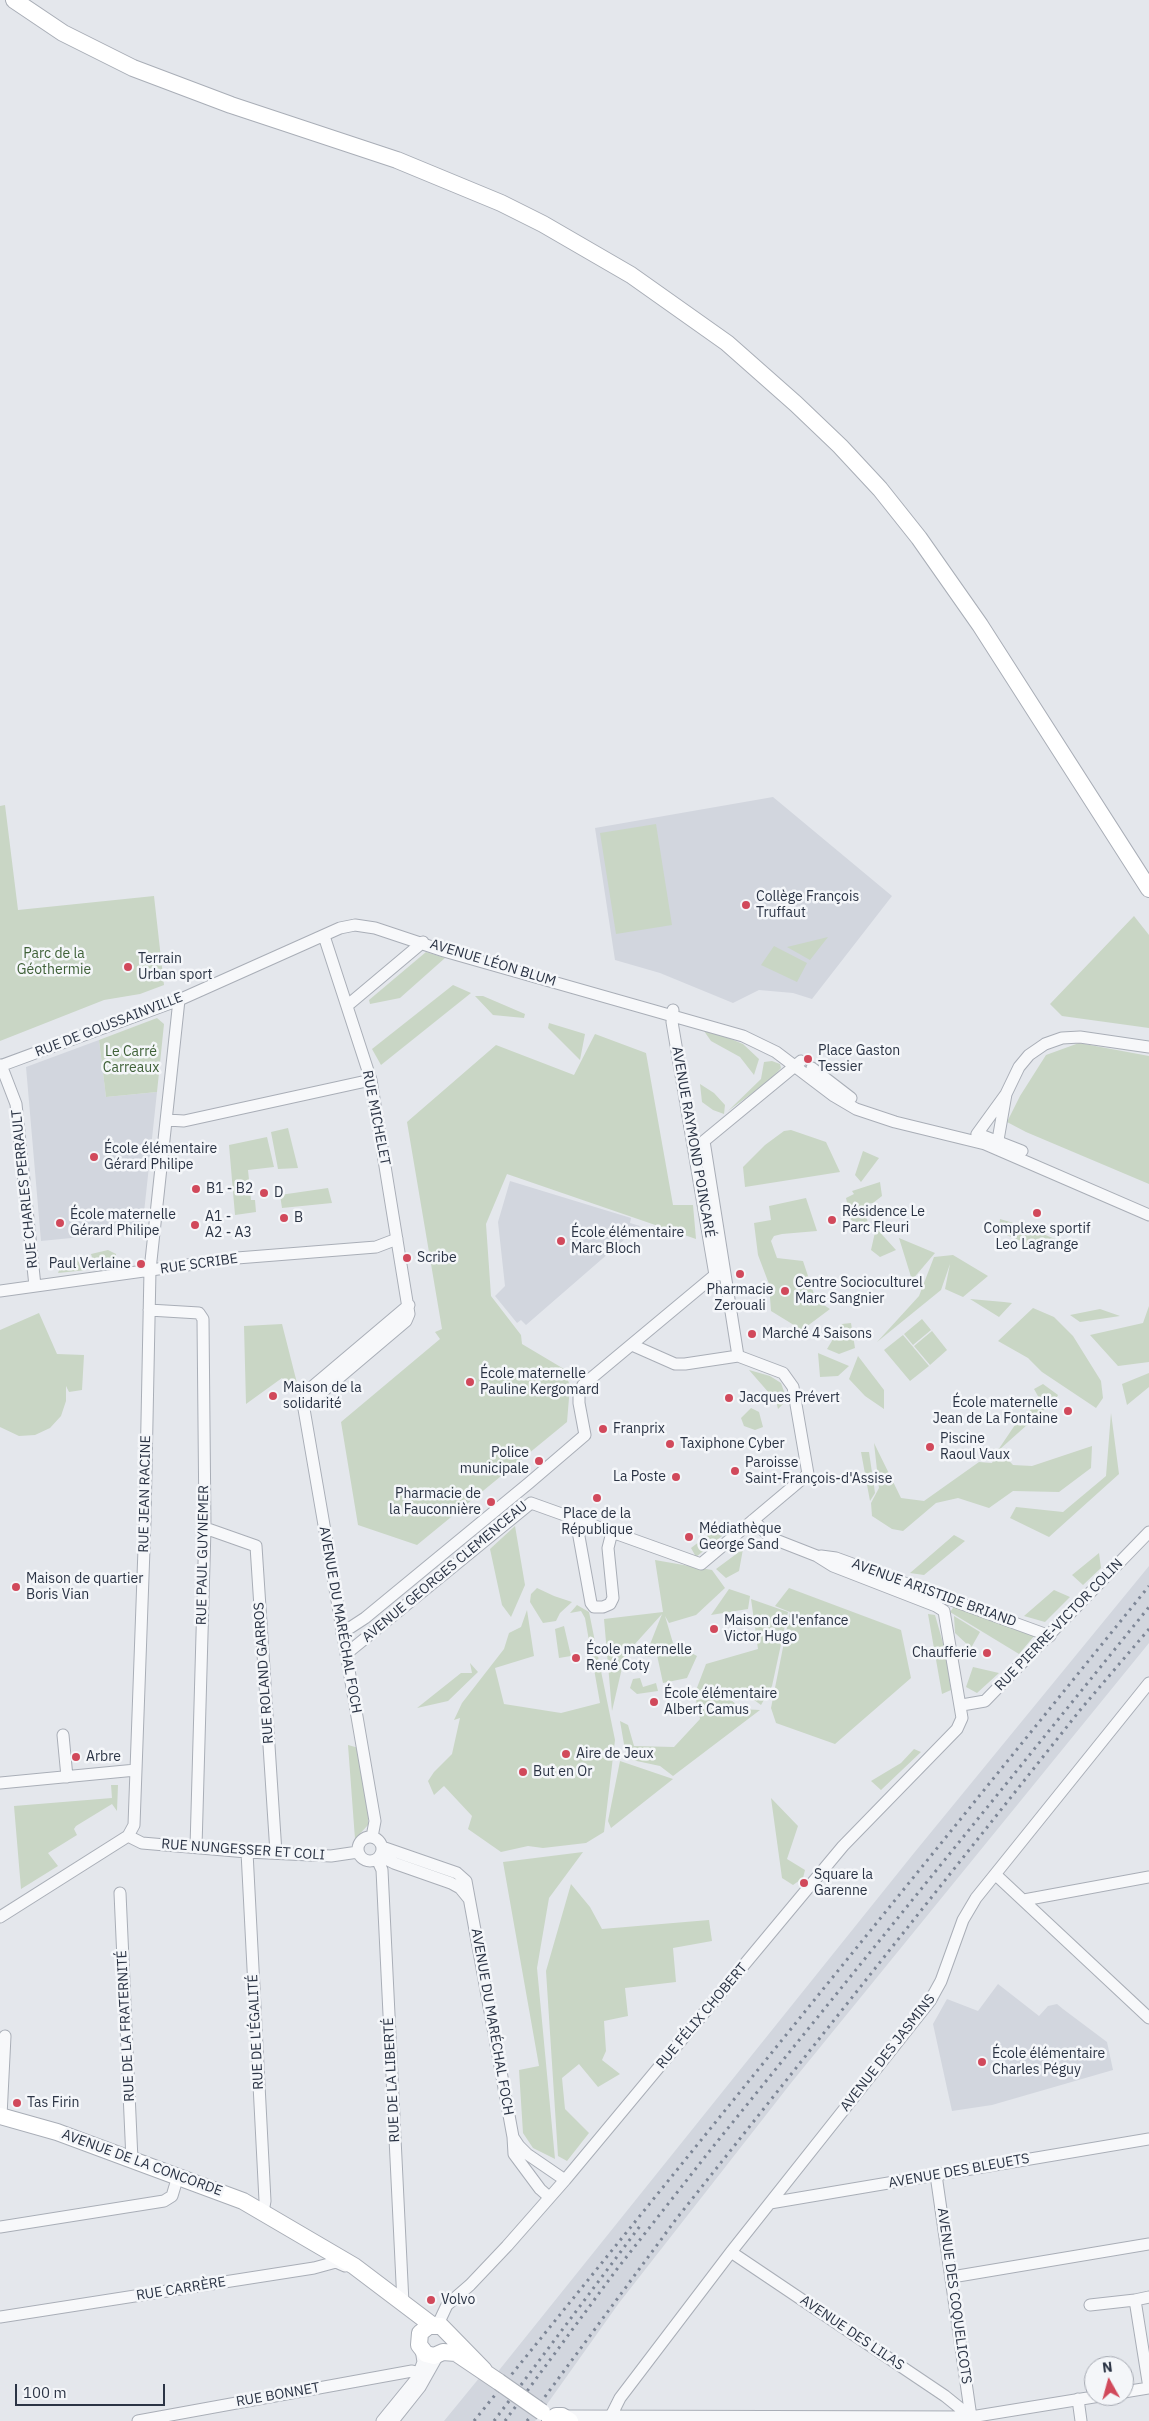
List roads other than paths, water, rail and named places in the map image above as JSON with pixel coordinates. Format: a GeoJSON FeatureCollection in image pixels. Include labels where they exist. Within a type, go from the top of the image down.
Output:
{"type":"FeatureCollection","features":[{"type":"Feature","properties":{"kind":"main road"},"geometry":{"type":"LineString","coordinates":[[14,0],[64,33],[133,68],[232,105],[397,160],[509,207],[543,224],[631,275],[727,343],[840,446],[880,489],[919,538],[980,625],[1149,889]]}},
{"type":"Feature","properties":{"kind":"main road","name":"AVENUE DE LA CONCORDE"},"geometry":{"type":"LineString","coordinates":[[0,2116],[57,2132],[234,2196],[280,2221],[359,2270],[440,2329],[484,2370]]}},
{"type":"Feature","properties":{"kind":"main road","name":"AVENUE DE LA CONCORDE"},"geometry":{"type":"LineString","coordinates":[[280,2221],[332,2263],[407,2318],[415,2329],[420,2345]]}},
{"type":"Feature","properties":{"kind":"main road"},"geometry":{"type":"LineString","coordinates":[[441,2354],[449,2345],[440,2329],[422,2330],[420,2345],[430,2355],[457,2353],[499,2382],[558,2418]]}},
{"type":"Feature","properties":{"kind":"street","name":"RUE DE GOUSSAINVILLE"},"geometry":{"type":"LineString","coordinates":[[0,1065],[179,1000],[345,926],[355,925]]}},
{"type":"Feature","properties":{"kind":"street","name":"AVENUE LÉON BLUM"},"geometry":{"type":"LineString","coordinates":[[355,925],[423,942],[446,944],[672,1013],[748,1032],[784,1048],[834,1096],[868,1114],[991,1141]]}},
{"type":"Feature","properties":{"kind":"street","name":"RUE MICHELET"},"geometry":{"type":"LineString","coordinates":[[305,1404],[322,1392],[406,1321],[409,1305],[371,1080],[324,936]]}},
{"type":"Feature","properties":{"kind":"street"},"geometry":{"type":"LineString","coordinates":[[348,1005],[423,942]]}},
{"type":"Feature","properties":{"kind":"street","name":"RUE JEAN RACINE"},"geometry":{"type":"LineString","coordinates":[[128,1836],[134,1824],[145,1521],[150,1270],[179,1000]]}},
{"type":"Feature","properties":{"kind":"street","name":"AVENUE RAYMOND POINCARÉ"},"geometry":{"type":"LineString","coordinates":[[672,1013],[699,1141],[720,1275],[738,1356]]}},
{"type":"Feature","properties":{"kind":"street"},"geometry":{"type":"LineString","coordinates":[[991,1141],[1006,1094],[1019,1067],[1044,1044],[1062,1038],[1095,1038],[1149,1047]]}},
{"type":"Feature","properties":{"kind":"street","name":"AVENUE LÉON BLUM"},"geometry":{"type":"LineString","coordinates":[[798,1062],[850,1097],[882,1113],[977,1134]]}},
{"type":"Feature","properties":{"kind":"street"},"geometry":{"type":"LineString","coordinates":[[699,1141],[798,1062]]}},
{"type":"Feature","properties":{"kind":"street","name":"RUE CHARLES PERRAULT"},"geometry":{"type":"LineString","coordinates":[[0,1065],[16,1104],[35,1286]]}},
{"type":"Feature","properties":{"kind":"street"},"geometry":{"type":"LineString","coordinates":[[167,1120],[184,1121],[371,1080]]}},
{"type":"Feature","properties":{"kind":"street"},"geometry":{"type":"LineString","coordinates":[[1006,1094],[977,1134],[1149,1215]]}},
{"type":"Feature","properties":{"kind":"street"},"geometry":{"type":"LineString","coordinates":[[991,1141],[1149,1208]]}},
{"type":"Feature","properties":{"kind":"street","name":"RUE SCRIBE"},"geometry":{"type":"LineString","coordinates":[[0,1291],[237,1258],[376,1247],[397,1239]]}},
{"type":"Feature","properties":{"kind":"street"},"geometry":{"type":"LineString","coordinates":[[531,1503],[701,1564],[808,1474],[794,1387],[790,1379],[783,1373],[738,1356],[680,1364],[632,1345],[720,1275]]}},
{"type":"Feature","properties":{"kind":"street","name":"RUE PAUL GUYNEMER"},"geometry":{"type":"LineString","coordinates":[[149,1310],[199,1313],[203,1319],[205,1528],[196,1847]]}},
{"type":"Feature","properties":{"kind":"street","name":"AVENUE GEORGES CLEMENCEAU"},"geometry":{"type":"LineString","coordinates":[[342,1633],[365,1618],[530,1483],[584,1434],[579,1392],[583,1385],[632,1345]]}},
{"type":"Feature","properties":{"kind":"street","name":"AVENUE DU MARÉCHAL FOCH"},"geometry":{"type":"LineString","coordinates":[[305,1404],[305,1418],[375,1821],[372,1837]]}},
{"type":"Feature","properties":{"kind":"street","name":"AVENUE GEORGES CLEMENCEAU"},"geometry":{"type":"LineString","coordinates":[[346,1654],[531,1503],[530,1483]]}},
{"type":"Feature","properties":{"kind":"street"},"geometry":{"type":"LineString","coordinates":[[576,1520],[591,1603],[594,1607],[603,1607],[610,1604],[613,1598],[608,1548],[612,1532]]}},
{"type":"Feature","properties":{"kind":"street","name":"AVENUE ARISTIDE BRIAND"},"geometry":{"type":"LineString","coordinates":[[754,1520],[771,1538],[817,1556],[833,1566],[936,1606],[944,1611],[962,1705]]}},
{"type":"Feature","properties":{"kind":"street","name":"RUE ROLAND GARROS"},"geometry":{"type":"LineString","coordinates":[[205,1528],[256,1546],[276,1853]]}},
{"type":"Feature","properties":{"kind":"street","name":"RUE PIERRE-VICTOR COLIN"},"geometry":{"type":"LineString","coordinates":[[962,1705],[985,1701],[1149,1532]]}},
{"type":"Feature","properties":{"kind":"street","name":"AVENUE ARISTIDE BRIAND"},"geometry":{"type":"LineString","coordinates":[[817,1556],[836,1558],[1050,1636]]}},
{"type":"Feature","properties":{"kind":"street"},"geometry":{"type":"LineString","coordinates":[[944,1611],[949,1598]]}},
{"type":"Feature","properties":{"kind":"street","name":"AVENUE DES JASMINS"},"geometry":{"type":"LineString","coordinates":[[612,2414],[620,2398],[731,2252],[930,2001],[941,1981],[963,1920],[976,1898],[1149,1683]]}},
{"type":"Feature","properties":{"kind":"street","name":"RUE FÉLIX CHOBERT"},"geometry":{"type":"LineString","coordinates":[[440,2329],[440,2320],[447,2305],[461,2294],[507,2246],[565,2180],[844,1846],[957,1729],[962,1718],[962,1705]]}},
{"type":"Feature","properties":{"kind":"street"},"geometry":{"type":"LineString","coordinates":[[63,1735],[67,1776]]}},
{"type":"Feature","properties":{"kind":"street"},"geometry":{"type":"LineString","coordinates":[[0,1783],[136,1770]]}},
{"type":"Feature","properties":{"kind":"street"},"geometry":{"type":"LineString","coordinates":[[0,1917],[128,1836]]}},
{"type":"Feature","properties":{"kind":"street","name":"RUE NUNGESSER ET COLI"},"geometry":{"type":"LineString","coordinates":[[128,1836],[142,1843],[247,1852],[331,1856],[358,1852]]}},
{"type":"Feature","properties":{"kind":"street"},"geometry":{"type":"LineString","coordinates":[[372,1837],[377,1839],[380,1854],[368,1861],[363,1859],[358,1852],[358,1847],[363,1839],[372,1837]]}},
{"type":"Feature","properties":{"kind":"street","name":"RUE DE L'ÉGALITÉ"},"geometry":{"type":"LineString","coordinates":[[247,1852],[265,2201],[263,2212]]}},
{"type":"Feature","properties":{"kind":"street","name":"AVENUE DU MARÉCHAL FOCH"},"geometry":{"type":"LineString","coordinates":[[380,1854],[394,1863],[460,1888],[468,1896],[472,1908],[513,2137],[514,2154],[540,2189],[549,2197]]}},
{"type":"Feature","properties":{"kind":"street","name":"RUE DE LA LIBERTÉ"},"geometry":{"type":"LineString","coordinates":[[380,1854],[403,2303]]}},
{"type":"Feature","properties":{"kind":"street"},"geometry":{"type":"LineString","coordinates":[[996,1875],[1149,2018]]}},
{"type":"Feature","properties":{"kind":"street"},"geometry":{"type":"LineString","coordinates":[[1024,1900],[1149,1877]]}},
{"type":"Feature","properties":{"kind":"street","name":"RUE DE LA FRATERNITÉ"},"geometry":{"type":"LineString","coordinates":[[120,1893],[132,2160]]}},
{"type":"Feature","properties":{"kind":"street"},"geometry":{"type":"LineString","coordinates":[[0,2116],[5,2036]]}},
{"type":"Feature","properties":{"kind":"street"},"geometry":{"type":"LineString","coordinates":[[513,2137],[518,2146],[527,2154],[565,2180]]}},
{"type":"Feature","properties":{"kind":"street","name":"AVENUE DES BLEUETS"},"geometry":{"type":"LineString","coordinates":[[770,2203],[1149,2139]]}},
{"type":"Feature","properties":{"kind":"street","name":"AVENUE DES COQUELICOTS"},"geometry":{"type":"LineString","coordinates":[[936,2175],[971,2417]]}},
{"type":"Feature","properties":{"kind":"street"},"geometry":{"type":"LineString","coordinates":[[0,2227],[164,2201],[172,2196],[178,2176]]}},
{"type":"Feature","properties":{"kind":"street"},"geometry":{"type":"LineString","coordinates":[[952,2277],[1149,2244]]}},
{"type":"Feature","properties":{"kind":"street","name":"AVENUE DES LILAS"},"geometry":{"type":"LineString","coordinates":[[731,2252],[945,2396],[971,2417]]}},
{"type":"Feature","properties":{"kind":"street"},"geometry":{"type":"LineString","coordinates":[[332,2263],[340,2262],[352,2270],[359,2270]]}},
{"type":"Feature","properties":{"kind":"street","name":"RUE CARRÈRE"},"geometry":{"type":"LineString","coordinates":[[0,2317],[314,2268],[332,2263]]}},
{"type":"Feature","properties":{"kind":"street"},"geometry":{"type":"LineString","coordinates":[[1090,2305],[1149,2298]]}},
{"type":"Feature","properties":{"kind":"street"},"geometry":{"type":"LineString","coordinates":[[1134,2390],[1149,2388],[1145,2333],[1135,2300]]}},
{"type":"Feature","properties":{"kind":"street"},"geometry":{"type":"LineString","coordinates":[[382,2421],[419,2372],[423,2362],[420,2345]]}},
{"type":"Feature","properties":{"kind":"street"},"geometry":{"type":"LineString","coordinates":[[393,2421],[420,2387],[441,2354]]}},
{"type":"Feature","properties":{"kind":"street","name":"RUE BONNET"},"geometry":{"type":"LineString","coordinates":[[138,2421],[402,2373],[419,2372]]}},
{"type":"Feature","properties":{"kind":"street"},"geometry":{"type":"LineString","coordinates":[[558,2418],[612,2414],[755,2419],[971,2417],[1084,2398]]}},
{"type":"Feature","properties":{"kind":"street"},"geometry":{"type":"LineString","coordinates":[[1078,2399],[1081,2421]]}},
{"type":"Feature","properties":{"kind":"railway"},"geometry":{"type":"LineString","coordinates":[[474,2421],[1149,1586]]}},
{"type":"Feature","properties":{"kind":"railway"},"geometry":{"type":"LineString","coordinates":[[505,2421],[617,2269],[712,2148],[1149,1607]]}},
{"type":"Feature","properties":{"kind":"railway"},"geometry":{"type":"LineString","coordinates":[[527,2421],[677,2218],[1081,1709],[1149,1629]]}},
{"type":"Feature","properties":{"kind":"railway"},"geometry":{"type":"LineString","coordinates":[[494,2421],[640,2226]]}},
{"type":"Feature","properties":{"kind":"place","name":"Collège François Truffaut"},"geometry":{"type":"Point","coordinates":[746,905]}},
{"type":"Feature","properties":{"kind":"place","name":"Terrain Urban sport"},"geometry":{"type":"Point","coordinates":[128,967]}},
{"type":"Feature","properties":{"kind":"place","name":"Place Gaston Tessier"},"geometry":{"type":"Point","coordinates":[808,1059]}},
{"type":"Feature","properties":{"kind":"place","name":"École élémentaire Gérard Philipe"},"geometry":{"type":"Point","coordinates":[94,1157]}},
{"type":"Feature","properties":{"kind":"place","name":"B1 - B2"},"geometry":{"type":"Point","coordinates":[196,1189]}},
{"type":"Feature","properties":{"kind":"place","name":"D"},"geometry":{"type":"Point","coordinates":[264,1193]}},
{"type":"Feature","properties":{"kind":"place","name":"Complexe sportif Leo Lagrange"},"geometry":{"type":"Point","coordinates":[1037,1213]}},
{"type":"Feature","properties":{"kind":"place","name":"B"},"geometry":{"type":"Point","coordinates":[284,1218]}},
{"type":"Feature","properties":{"kind":"place","name":"Résidence Le Parc Fleuri"},"geometry":{"type":"Point","coordinates":[832,1220]}},
{"type":"Feature","properties":{"kind":"place","name":"École maternelle Gérard Philipe"},"geometry":{"type":"Point","coordinates":[60,1223]}},
{"type":"Feature","properties":{"kind":"place","name":"A1 - A2 - A3"},"geometry":{"type":"Point","coordinates":[195,1225]}},
{"type":"Feature","properties":{"kind":"place","name":"École élémentaire Marc Bloch"},"geometry":{"type":"Point","coordinates":[561,1241]}},
{"type":"Feature","properties":{"kind":"place","name":"Scribe"},"geometry":{"type":"Point","coordinates":[407,1258]}},
{"type":"Feature","properties":{"kind":"place","name":"Paul Verlaine"},"geometry":{"type":"Point","coordinates":[141,1264]}},
{"type":"Feature","properties":{"kind":"place","name":"Pharmacie Zerouali"},"geometry":{"type":"Point","coordinates":[740,1274]}},
{"type":"Feature","properties":{"kind":"place","name":"Centre Socioculturel Marc Sangnier"},"geometry":{"type":"Point","coordinates":[785,1291]}},
{"type":"Feature","properties":{"kind":"place","name":"Marché 4 Saisons"},"geometry":{"type":"Point","coordinates":[752,1334]}},
{"type":"Feature","properties":{"kind":"place","name":"École maternelle Pauline Kergomard"},"geometry":{"type":"Point","coordinates":[470,1382]}},
{"type":"Feature","properties":{"kind":"place","name":"Maison de la solidarité"},"geometry":{"type":"Point","coordinates":[273,1396]}},
{"type":"Feature","properties":{"kind":"place","name":"Jacques Prévert"},"geometry":{"type":"Point","coordinates":[729,1398]}},
{"type":"Feature","properties":{"kind":"place","name":"École maternelle Jean de La Fontaine"},"geometry":{"type":"Point","coordinates":[1068,1411]}},
{"type":"Feature","properties":{"kind":"place","name":"Franprix"},"geometry":{"type":"Point","coordinates":[603,1429]}},
{"type":"Feature","properties":{"kind":"place","name":"Taxiphone Cyber"},"geometry":{"type":"Point","coordinates":[670,1444]}},
{"type":"Feature","properties":{"kind":"place","name":"Piscine Raoul Vaux"},"geometry":{"type":"Point","coordinates":[930,1447]}},
{"type":"Feature","properties":{"kind":"place","name":"Police municipale"},"geometry":{"type":"Point","coordinates":[539,1461]}},
{"type":"Feature","properties":{"kind":"place","name":"Paroisse Saint-François-d'Assise"},"geometry":{"type":"Point","coordinates":[735,1471]}},
{"type":"Feature","properties":{"kind":"place","name":"La Poste"},"geometry":{"type":"Point","coordinates":[676,1477]}},
{"type":"Feature","properties":{"kind":"place","name":"Place de la République"},"geometry":{"type":"Point","coordinates":[597,1498]}},
{"type":"Feature","properties":{"kind":"place","name":"Pharmacie de la Fauconnière"},"geometry":{"type":"Point","coordinates":[491,1502]}},
{"type":"Feature","properties":{"kind":"place","name":"Médiathèque George Sand"},"geometry":{"type":"Point","coordinates":[689,1537]}},
{"type":"Feature","properties":{"kind":"place","name":"Maison de quartier Boris Vian"},"geometry":{"type":"Point","coordinates":[16,1587]}},
{"type":"Feature","properties":{"kind":"place","name":"Maison de l'enfance Victor Hugo"},"geometry":{"type":"Point","coordinates":[714,1629]}},
{"type":"Feature","properties":{"kind":"place","name":"Chaufferie"},"geometry":{"type":"Point","coordinates":[987,1653]}},
{"type":"Feature","properties":{"kind":"place","name":"École maternelle René Coty"},"geometry":{"type":"Point","coordinates":[576,1658]}},
{"type":"Feature","properties":{"kind":"place","name":"École élémentaire Albert Camus"},"geometry":{"type":"Point","coordinates":[654,1702]}},
{"type":"Feature","properties":{"kind":"place","name":"Aire de Jeux"},"geometry":{"type":"Point","coordinates":[566,1754]}},
{"type":"Feature","properties":{"kind":"place","name":"Arbre"},"geometry":{"type":"Point","coordinates":[76,1757]}},
{"type":"Feature","properties":{"kind":"place","name":"But en Or"},"geometry":{"type":"Point","coordinates":[523,1772]}},
{"type":"Feature","properties":{"kind":"place","name":"Square la Garenne"},"geometry":{"type":"Point","coordinates":[804,1883]}},
{"type":"Feature","properties":{"kind":"place","name":"École élémentaire Charles Péguy"},"geometry":{"type":"Point","coordinates":[982,2062]}},
{"type":"Feature","properties":{"kind":"place","name":"Tas Firin"},"geometry":{"type":"Point","coordinates":[17,2103]}},
{"type":"Feature","properties":{"kind":"place","name":"Volvo"},"geometry":{"type":"Point","coordinates":[431,2300]}},
{"type":"Feature","properties":{"kind":"park label","name":"Parc de la Géothermie"},"geometry":{"type":"Point","coordinates":[54,962]}},
{"type":"Feature","properties":{"kind":"park label","name":"Le Carré Carreaux"},"geometry":{"type":"Point","coordinates":[131,1060]}}]}
